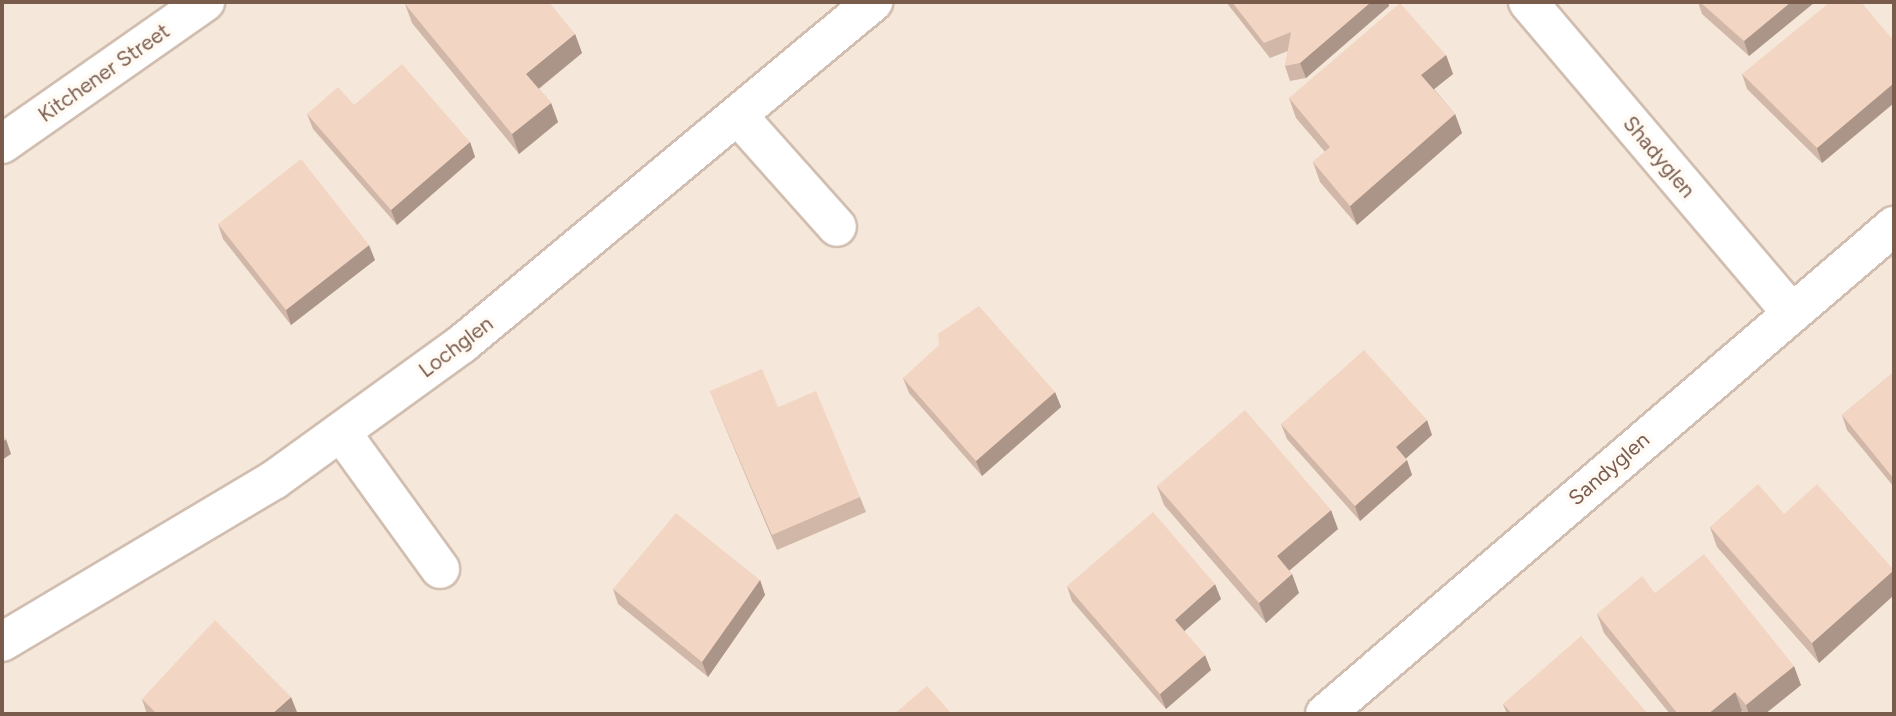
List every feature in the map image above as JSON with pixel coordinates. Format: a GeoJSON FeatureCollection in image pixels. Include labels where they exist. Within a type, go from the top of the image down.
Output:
{"type":"FeatureCollection","features":[{"type":"Feature","properties":{"kind":"street","name":"Kitchener Street"},"geometry":{"type":"LineString","coordinates":[[2,144],[205,2]]}},
{"type":"Feature","properties":{"kind":"street","name":"Lochglen"},"geometry":{"type":"LineString","coordinates":[[2,642],[274,480],[462,344],[873,2]]}},
{"type":"Feature","properties":{"kind":"street","name":"Shadyglen"},"geometry":{"type":"LineString","coordinates":[[1528,2],[1791,312]]}},
{"type":"Feature","properties":{"kind":"street"},"geometry":{"type":"LineString","coordinates":[[738,117],[837,227]]}},
{"type":"Feature","properties":{"kind":"street","name":"Sandyglen"},"geometry":{"type":"LineString","coordinates":[[1325,714],[1894,226]]}},
{"type":"Feature","properties":{"kind":"street"},"geometry":{"type":"LineString","coordinates":[[341,432],[440,569]]}},
{"type":"Feature","properties":{"kind":"shaded area"},"geometry":{"type":"Polygon","coordinates":[[[2,2],[1894,2],[1894,714],[2,714],[2,2]]]}},
{"type":"Feature","properties":{"kind":"building"},"geometry":{"type":"Polygon","coordinates":[[[549,2],[575,34],[526,74],[551,103],[512,134],[405,4],[549,2]]]}},
{"type":"Feature","properties":{"kind":"building"},"geometry":{"type":"Polygon","coordinates":[[[1232,2],[1371,2],[1300,63],[1285,66],[1291,32],[1264,43],[1232,2]]]}},
{"type":"Feature","properties":{"kind":"building"},"geometry":{"type":"Polygon","coordinates":[[[1700,2],[1791,2],[1744,41],[1700,2]]]}},
{"type":"Feature","properties":{"kind":"building"},"geometry":{"type":"Polygon","coordinates":[[[1830,2],[1861,2],[1894,41],[1894,83],[1817,148],[1742,74],[1830,2]]]}},
{"type":"Feature","properties":{"kind":"building"},"geometry":{"type":"Polygon","coordinates":[[[1400,3],[1446,55],[1421,75],[1455,114],[1350,206],[1313,162],[1330,147],[1289,98],[1400,3]]]}},
{"type":"Feature","properties":{"kind":"building"},"geometry":{"type":"Polygon","coordinates":[[[402,64],[470,142],[391,210],[307,114],[338,87],[354,105],[402,64]]]}},
{"type":"Feature","properties":{"kind":"building"},"geometry":{"type":"Polygon","coordinates":[[[301,159],[369,245],[286,310],[218,224],[301,159]]]}},
{"type":"Feature","properties":{"kind":"building"},"geometry":{"type":"Polygon","coordinates":[[[979,306],[1055,392],[976,461],[903,378],[939,345],[938,334],[979,306]]]}},
{"type":"Feature","properties":{"kind":"building"},"geometry":{"type":"Polygon","coordinates":[[[1364,350],[1427,420],[1396,447],[1407,460],[1355,506],[1281,424],[1364,350]]]}},
{"type":"Feature","properties":{"kind":"building"},"geometry":{"type":"Polygon","coordinates":[[[762,369],[778,407],[816,391],[860,497],[772,535],[710,391],[762,369]]]}},
{"type":"Feature","properties":{"kind":"building"},"geometry":{"type":"Polygon","coordinates":[[[1894,372],[1894,479],[1842,415],[1894,372]]]}},
{"type":"Feature","properties":{"kind":"building"},"geometry":{"type":"Polygon","coordinates":[[[1245,410],[1331,510],[1277,556],[1292,574],[1259,603],[1157,486],[1245,410]]]}},
{"type":"Feature","properties":{"kind":"building"},"geometry":{"type":"Polygon","coordinates":[[[1758,484],[1784,514],[1817,484],[1894,570],[1812,643],[1710,527],[1758,484]]]}},
{"type":"Feature","properties":{"kind":"building"},"geometry":{"type":"Polygon","coordinates":[[[1153,512],[1215,584],[1175,620],[1205,655],[1160,694],[1067,586],[1153,512]]]}},
{"type":"Feature","properties":{"kind":"building"},"geometry":{"type":"Polygon","coordinates":[[[676,513],[760,580],[702,662],[613,589],[676,513]]]}},
{"type":"Feature","properties":{"kind":"building"},"geometry":{"type":"Polygon","coordinates":[[[1704,554],[1794,666],[1746,705],[1735,692],[1708,714],[1678,714],[1597,614],[1642,576],[1655,593],[1704,554]]]}},
{"type":"Feature","properties":{"kind":"building"},"geometry":{"type":"Polygon","coordinates":[[[215,620],[291,697],[272,714],[157,714],[142,699],[215,620]]]}},
{"type":"Feature","properties":{"kind":"building"},"geometry":{"type":"Polygon","coordinates":[[[1581,636],[1648,714],[1512,714],[1503,704],[1581,636]]]}},
{"type":"Feature","properties":{"kind":"building"},"geometry":{"type":"Polygon","coordinates":[[[927,686],[952,714],[894,714],[927,686]]]}}]}
